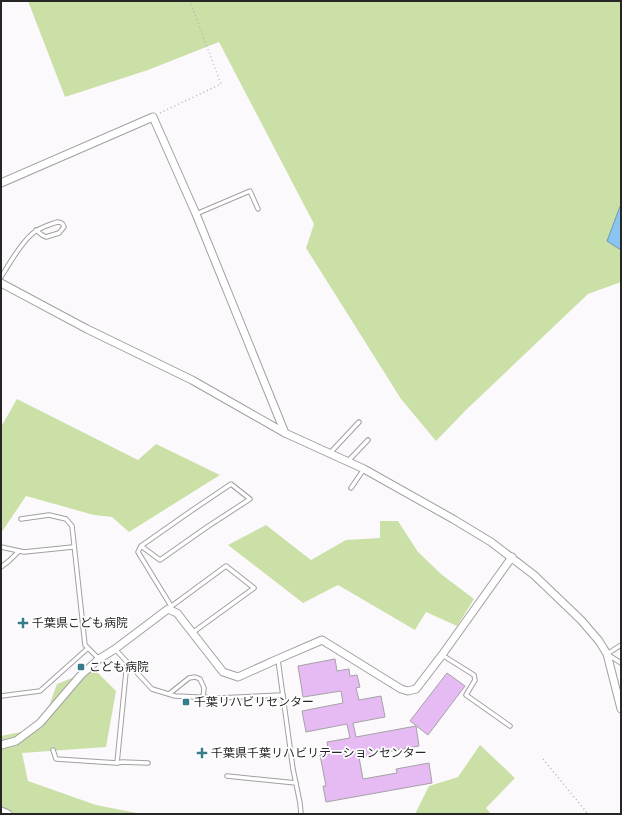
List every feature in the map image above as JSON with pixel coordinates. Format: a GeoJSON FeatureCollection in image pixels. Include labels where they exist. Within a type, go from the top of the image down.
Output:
{"type":"FeatureCollection","features":[{"type":"Feature","properties":{"kind":"street"},"geometry":{"type":"LineString","coordinates":[[1,183],[153,117],[196,214],[285,433]]}},
{"type":"Feature","properties":{"kind":"street"},"geometry":{"type":"LineString","coordinates":[[1,282],[87,329],[192,380],[285,433],[364,469],[491,542],[534,575],[581,620],[599,641],[607,654],[621,709]]}},
{"type":"Feature","properties":{"kind":"street"},"geometry":{"type":"LineString","coordinates":[[1,745],[16,741],[40,723],[81,675],[99,659],[115,649],[169,608],[177,613],[223,672],[238,677],[322,640],[401,690],[416,690],[512,558]]}},
{"type":"Feature","properties":{"kind":"street"},"geometry":{"type":"LineString","coordinates":[[1,811],[8,814]]}},
{"type":"Feature","properties":{"kind":"lane"},"geometry":{"type":"LineString","coordinates":[[196,214],[250,191],[258,209]]}},
{"type":"Feature","properties":{"kind":"lane"},"geometry":{"type":"LineString","coordinates":[[1,277],[17,251],[32,233],[36,230],[57,222],[61,222],[64,227],[59,233],[46,237],[42,236],[36,230]]}},
{"type":"Feature","properties":{"kind":"lane"},"geometry":{"type":"LineString","coordinates":[[330,453],[359,422]]}},
{"type":"Feature","properties":{"kind":"lane"},"geometry":{"type":"LineString","coordinates":[[348,461],[368,440]]}},
{"type":"Feature","properties":{"kind":"lane"},"geometry":{"type":"LineString","coordinates":[[351,488],[364,469]]}},
{"type":"Feature","properties":{"kind":"lane"},"geometry":{"type":"LineString","coordinates":[[141,546],[160,560],[250,499],[231,484],[141,546],[138,552],[169,608],[226,566],[254,588],[192,633]]}},
{"type":"Feature","properties":{"kind":"lane"},"geometry":{"type":"LineString","coordinates":[[20,518],[49,515],[66,519],[72,526],[85,646],[99,659]]}},
{"type":"Feature","properties":{"kind":"lane"},"geometry":{"type":"LineString","coordinates":[[1,547],[24,552],[74,547]]}},
{"type":"Feature","properties":{"kind":"lane"},"geometry":{"type":"LineString","coordinates":[[1,567],[19,551]]}},
{"type":"Feature","properties":{"kind":"lane"},"geometry":{"type":"LineString","coordinates":[[621,645],[607,654],[621,663]]}},
{"type":"Feature","properties":{"kind":"lane"},"geometry":{"type":"LineString","coordinates":[[1,696],[40,691],[87,649]]}},
{"type":"Feature","properties":{"kind":"lane"},"geometry":{"type":"LineString","coordinates":[[115,649],[152,689],[175,696],[219,698],[283,694]]}},
{"type":"Feature","properties":{"kind":"lane"},"geometry":{"type":"LineString","coordinates":[[442,655],[474,675],[475,680],[466,695],[510,726]]}},
{"type":"Feature","properties":{"kind":"lane"},"geometry":{"type":"LineString","coordinates":[[278,659],[301,814]]}},
{"type":"Feature","properties":{"kind":"lane"},"geometry":{"type":"LineString","coordinates":[[117,763],[127,662]]}},
{"type":"Feature","properties":{"kind":"lane"},"geometry":{"type":"LineString","coordinates":[[169,694],[188,678],[195,677],[200,679],[204,688],[203,698]]}},
{"type":"Feature","properties":{"kind":"lane"},"geometry":{"type":"LineString","coordinates":[[53,750],[56,759],[117,763],[148,763]]}},
{"type":"Feature","properties":{"kind":"lane"},"geometry":{"type":"LineString","coordinates":[[227,776],[296,783]]}},
{"type":"Feature","properties":{"kind":"path"},"geometry":{"type":"LineString","coordinates":[[153,117],[221,84],[190,1]]}},
{"type":"Feature","properties":{"kind":"path"},"geometry":{"type":"LineString","coordinates":[[543,759],[588,814]]}},
{"type":"Feature","properties":{"kind":"green space"},"geometry":{"type":"Polygon","coordinates":[[[28,1],[621,1],[621,204],[607,241],[621,250],[621,282],[588,294],[466,410],[436,441],[401,399],[306,248],[314,224],[219,42],[148,70],[65,97],[28,1]]]}},
{"type":"Feature","properties":{"kind":"green space"},"geometry":{"type":"Polygon","coordinates":[[[17,399],[138,460],[156,444],[220,475],[129,532],[112,517],[94,515],[26,496],[1,533],[1,427],[17,399]]]}},
{"type":"Feature","properties":{"kind":"green space"},"geometry":{"type":"Polygon","coordinates":[[[380,521],[398,521],[418,552],[441,574],[474,599],[457,626],[426,612],[415,630],[338,585],[303,603],[228,545],[266,525],[311,560],[346,540],[380,538],[380,521]]]}},
{"type":"Feature","properties":{"kind":"green space"},"geometry":{"type":"Polygon","coordinates":[[[94,669],[116,691],[106,747],[22,753],[28,781],[96,805],[142,814],[15,814],[1,806],[1,736],[41,728],[57,684],[94,669]]]}},
{"type":"Feature","properties":{"kind":"green space"},"geometry":{"type":"Polygon","coordinates":[[[480,745],[515,778],[486,808],[491,814],[415,814],[429,786],[458,777],[480,745]]]}},
{"type":"Feature","properties":{"kind":"water"},"geometry":{"type":"Polygon","coordinates":[[[621,204],[621,250],[607,241],[621,204]]]}},
{"type":"Feature","properties":{"kind":"building"},"geometry":{"type":"Polygon","coordinates":[[[335,659],[337,671],[349,669],[350,676],[357,675],[360,687],[356,688],[359,700],[381,696],[385,717],[353,723],[356,737],[416,726],[419,746],[359,757],[363,779],[397,773],[396,769],[429,763],[432,783],[326,802],[323,786],[326,786],[320,755],[329,754],[327,742],[350,738],[347,724],[306,732],[302,711],[343,703],[341,691],[303,697],[298,666],[335,659]]]}},
{"type":"Feature","properties":{"kind":"building"},"geometry":{"type":"Polygon","coordinates":[[[447,673],[465,686],[428,735],[410,721],[447,673]]]}},
{"type":"Feature","properties":{"kind":"place","name":"千葉県こども病院"},"geometry":{"type":"Point","coordinates":[23,623]}},
{"type":"Feature","properties":{"kind":"place","name":"こども病院"},"geometry":{"type":"Point","coordinates":[81,667]}},
{"type":"Feature","properties":{"kind":"place","name":"千葉リハビリセンター"},"geometry":{"type":"Point","coordinates":[186,702]}},
{"type":"Feature","properties":{"kind":"place","name":"千葉県千葉リハビリテーションセンター"},"geometry":{"type":"Point","coordinates":[202,753]}}]}
